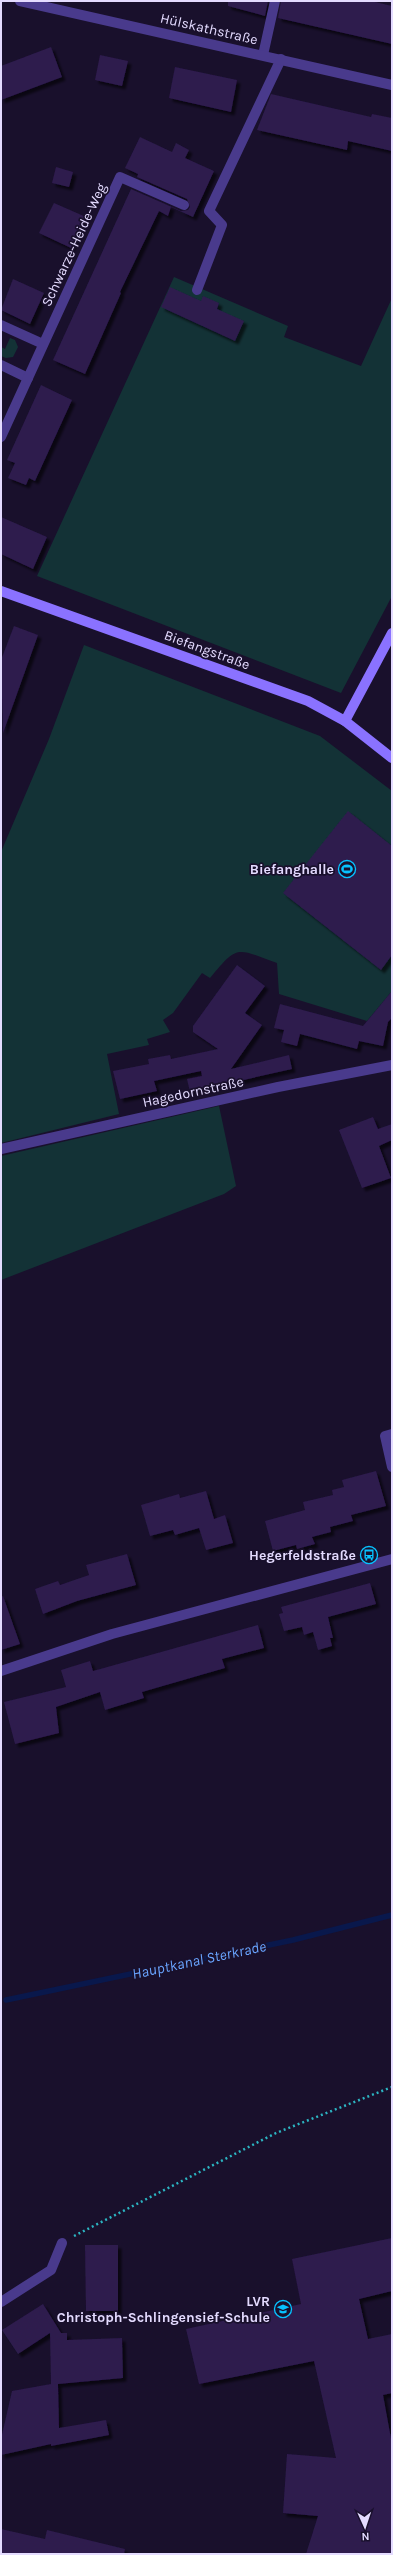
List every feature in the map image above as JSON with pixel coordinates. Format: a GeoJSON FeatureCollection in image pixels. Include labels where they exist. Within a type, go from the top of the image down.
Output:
{"type":"FeatureCollection","features":[{"type":"Feature","properties":{"kind":"main road","name":"Biefangstraße"},"geometry":{"type":"LineString","coordinates":[[1,593],[308,701],[345,721],[392,758]]}},
{"type":"Feature","properties":{"kind":"main road"},"geometry":{"type":"LineString","coordinates":[[345,721],[392,633]]}},
{"type":"Feature","properties":{"kind":"street","name":"Hülskathstraße"},"geometry":{"type":"LineString","coordinates":[[20,1],[392,85]]}},
{"type":"Feature","properties":{"kind":"street"},"geometry":{"type":"LineString","coordinates":[[264,55],[276,1]]}},
{"type":"Feature","properties":{"kind":"street"},"geometry":{"type":"LineString","coordinates":[[197,290],[222,225],[209,211],[281,59]]}},
{"type":"Feature","properties":{"kind":"street","name":"Schwarze-Heide-Weg"},"geometry":{"type":"LineString","coordinates":[[1,437],[120,177],[184,205]]}},
{"type":"Feature","properties":{"kind":"street"},"geometry":{"type":"LineString","coordinates":[[1,325],[43,344]]}},
{"type":"Feature","properties":{"kind":"street"},"geometry":{"type":"LineString","coordinates":[[1,365],[28,378]]}},
{"type":"Feature","properties":{"kind":"street","name":"Hagedornstraße"},"geometry":{"type":"LineString","coordinates":[[1,1149],[278,1087],[392,1064]]}},
{"type":"Feature","properties":{"kind":"street"},"geometry":{"type":"LineString","coordinates":[[392,1434],[384,1436],[392,1467]]}},
{"type":"Feature","properties":{"kind":"street"},"geometry":{"type":"LineString","coordinates":[[1,1671],[112,1634],[392,1559]]}},
{"type":"Feature","properties":{"kind":"street"},"geometry":{"type":"LineString","coordinates":[[1,2302],[51,2270],[62,2243]]}},
{"type":"Feature","properties":{"kind":"path"},"geometry":{"type":"LineString","coordinates":[[62,2243],[100,2221],[276,2133],[392,2087]]}},
{"type":"Feature","properties":{"kind":"green space"},"geometry":{"type":"Polygon","coordinates":[[[174,277],[288,326],[284,337],[361,366],[392,298],[392,596],[341,693],[37,576],[174,277]]]}},
{"type":"Feature","properties":{"kind":"green space"},"geometry":{"type":"Polygon","coordinates":[[[10,338],[15,340],[18,347],[13,357],[6,358],[1,356],[1,347],[5,349],[10,338]]]}},
{"type":"Feature","properties":{"kind":"green space"},"geometry":{"type":"Polygon","coordinates":[[[84,645],[320,736],[392,791],[392,991],[367,1021],[279,994],[277,963],[245,952],[233,954],[210,978],[202,973],[173,1013],[163,1020],[170,1032],[147,1039],[149,1045],[107,1054],[119,1114],[1,1143],[1,852],[49,739],[84,645]]]}},
{"type":"Feature","properties":{"kind":"green space"},"geometry":{"type":"Polygon","coordinates":[[[219,1106],[236,1186],[224,1194],[1,1280],[1,1156],[219,1106]]]}},
{"type":"Feature","properties":{"kind":"building"},"geometry":{"type":"Polygon","coordinates":[[[228,1],[268,1],[265,16],[228,6],[228,1]]]}},
{"type":"Feature","properties":{"kind":"building"},"geometry":{"type":"Polygon","coordinates":[[[281,1],[371,1],[392,6],[392,44],[278,18],[281,1]]]}},
{"type":"Feature","properties":{"kind":"building"},"geometry":{"type":"Polygon","coordinates":[[[51,47],[62,77],[1,100],[1,66],[51,47]]]}},
{"type":"Feature","properties":{"kind":"building"},"geometry":{"type":"Polygon","coordinates":[[[100,55],[128,61],[122,86],[95,80],[100,55]]]}},
{"type":"Feature","properties":{"kind":"building"},"geometry":{"type":"Polygon","coordinates":[[[175,67],[237,80],[231,112],[169,98],[175,67]]]}},
{"type":"Feature","properties":{"kind":"building"},"geometry":{"type":"Polygon","coordinates":[[[271,94],[371,117],[372,114],[392,118],[392,151],[348,141],[347,150],[257,130],[271,94]]]}},
{"type":"Feature","properties":{"kind":"building"},"geometry":{"type":"Polygon","coordinates":[[[140,137],[172,152],[176,143],[189,150],[185,158],[214,171],[193,217],[171,207],[168,216],[159,211],[120,292],[121,293],[85,374],[53,360],[131,189],[181,211],[188,210],[190,207],[187,199],[137,177],[138,174],[125,168],[140,137]]]}},
{"type":"Feature","properties":{"kind":"building"},"geometry":{"type":"Polygon","coordinates":[[[56,167],[73,172],[69,187],[52,183],[56,167]]]}},
{"type":"Feature","properties":{"kind":"building"},"geometry":{"type":"Polygon","coordinates":[[[54,203],[86,217],[71,248],[39,233],[54,203]]]}},
{"type":"Feature","properties":{"kind":"building"},"geometry":{"type":"Polygon","coordinates":[[[13,279],[44,293],[30,324],[1,310],[13,279]]]}},
{"type":"Feature","properties":{"kind":"building"},"geometry":{"type":"Polygon","coordinates":[[[170,287],[201,301],[203,296],[219,303],[217,309],[244,321],[235,341],[161,307],[170,287]]]}},
{"type":"Feature","properties":{"kind":"building"},"geometry":{"type":"Polygon","coordinates":[[[41,385],[72,400],[35,481],[29,478],[26,485],[8,478],[15,463],[7,460],[41,385]]]}},
{"type":"Feature","properties":{"kind":"building"},"geometry":{"type":"Polygon","coordinates":[[[1,517],[47,537],[33,569],[1,554],[1,517]]]}},
{"type":"Feature","properties":{"kind":"building"},"geometry":{"type":"Polygon","coordinates":[[[14,626],[38,635],[3,733],[1,660],[14,626]]]}},
{"type":"Feature","properties":{"kind":"building","name":"Biefanghalle"},"geometry":{"type":"Polygon","coordinates":[[[348,811],[392,846],[392,955],[381,970],[283,893],[348,811]]]}},
{"type":"Feature","properties":{"kind":"building"},"geometry":{"type":"Polygon","coordinates":[[[237,965],[265,986],[245,1013],[262,1025],[231,1069],[289,1055],[292,1069],[190,1092],[187,1079],[202,1076],[201,1071],[154,1081],[157,1091],[120,1099],[113,1071],[149,1064],[148,1059],[170,1055],[171,1059],[218,1049],[193,1032],[193,1026],[237,965]]]}},
{"type":"Feature","properties":{"kind":"building"},"geometry":{"type":"Polygon","coordinates":[[[392,991],[392,1018],[388,1022],[383,1046],[359,1041],[357,1049],[300,1034],[297,1046],[281,1042],[284,1030],[274,1028],[280,1004],[363,1026],[392,991]]]}},
{"type":"Feature","properties":{"kind":"building"},"geometry":{"type":"Polygon","coordinates":[[[373,1117],[378,1129],[392,1124],[392,1140],[379,1146],[391,1178],[362,1188],[339,1130],[373,1117]]]}},
{"type":"Feature","properties":{"kind":"building"},"geometry":{"type":"Polygon","coordinates":[[[376,1471],[386,1506],[351,1515],[353,1521],[330,1527],[331,1532],[312,1537],[315,1544],[297,1549],[296,1545],[273,1551],[265,1521],[305,1510],[303,1502],[333,1495],[332,1490],[344,1487],[342,1480],[376,1471]]]}},
{"type":"Feature","properties":{"kind":"building"},"geometry":{"type":"Polygon","coordinates":[[[206,1491],[214,1519],[225,1515],[233,1543],[206,1550],[199,1528],[175,1535],[173,1530],[150,1536],[141,1505],[179,1494],[180,1498],[206,1491]]]}},
{"type":"Feature","properties":{"kind":"building"},"geometry":{"type":"Polygon","coordinates":[[[127,1554],[136,1585],[77,1601],[43,1614],[35,1589],[58,1581],[60,1585],[89,1575],[86,1565],[127,1554]]]}},
{"type":"Feature","properties":{"kind":"building"},"geometry":{"type":"Polygon","coordinates":[[[370,1583],[376,1604],[328,1617],[333,1638],[330,1638],[332,1646],[318,1650],[313,1632],[304,1635],[302,1627],[284,1631],[279,1614],[283,1613],[281,1607],[370,1583]]]}},
{"type":"Feature","properties":{"kind":"building"},"geometry":{"type":"Polygon","coordinates":[[[3,1596],[20,1644],[1,1650],[1,1597],[3,1596]]]}},
{"type":"Feature","properties":{"kind":"building"},"geometry":{"type":"Polygon","coordinates":[[[258,1625],[264,1648],[222,1659],[225,1668],[142,1692],[144,1698],[105,1710],[100,1692],[56,1707],[59,1733],[15,1744],[4,1702],[66,1687],[61,1670],[90,1661],[93,1671],[258,1625]]]}},
{"type":"Feature","properties":{"kind":"building","name":"LVR Christoph-Schlingensief-Schule"},"geometry":{"type":"Polygon","coordinates":[[[392,2238],[392,2291],[359,2299],[368,2339],[392,2334],[392,2393],[383,2395],[392,2444],[392,2554],[306,2554],[318,2516],[283,2513],[287,2454],[336,2458],[314,2361],[199,2384],[186,2329],[301,2304],[292,2259],[392,2238]]]}},
{"type":"Feature","properties":{"kind":"building"},"geometry":{"type":"Polygon","coordinates":[[[85,2245],[118,2245],[118,2311],[86,2311],[85,2245]]]}},
{"type":"Feature","properties":{"kind":"building"},"geometry":{"type":"Polygon","coordinates":[[[43,2304],[61,2333],[67,2333],[67,2340],[122,2338],[123,2378],[58,2384],[59,2428],[106,2420],[109,2435],[51,2446],[51,2444],[1,2455],[1,2439],[12,2391],[51,2384],[50,2333],[18,2354],[2,2330],[43,2304]]]}},
{"type":"Feature","properties":{"kind":"building"},"geometry":{"type":"Polygon","coordinates":[[[1,2529],[45,2539],[47,2530],[125,2549],[124,2554],[1,2554],[1,2529]]]}},
{"type":"Feature","properties":{"kind":"waterway","name":"Hauptkanal Sterkrade"},"geometry":{"type":"LineString","coordinates":[[6,2000],[293,1940],[392,1915]]}},
{"type":"Feature","properties":{"kind":"place","name":"Biefanghalle"},"geometry":{"type":"Point","coordinates":[347,869]}},
{"type":"Feature","properties":{"kind":"place","name":"Hegerfeldstraße"},"geometry":{"type":"Point","coordinates":[369,1555]}},
{"type":"Feature","properties":{"kind":"place","name":"LVR Christoph-Schlingensief-Schule"},"geometry":{"type":"Point","coordinates":[283,2309]}}]}
